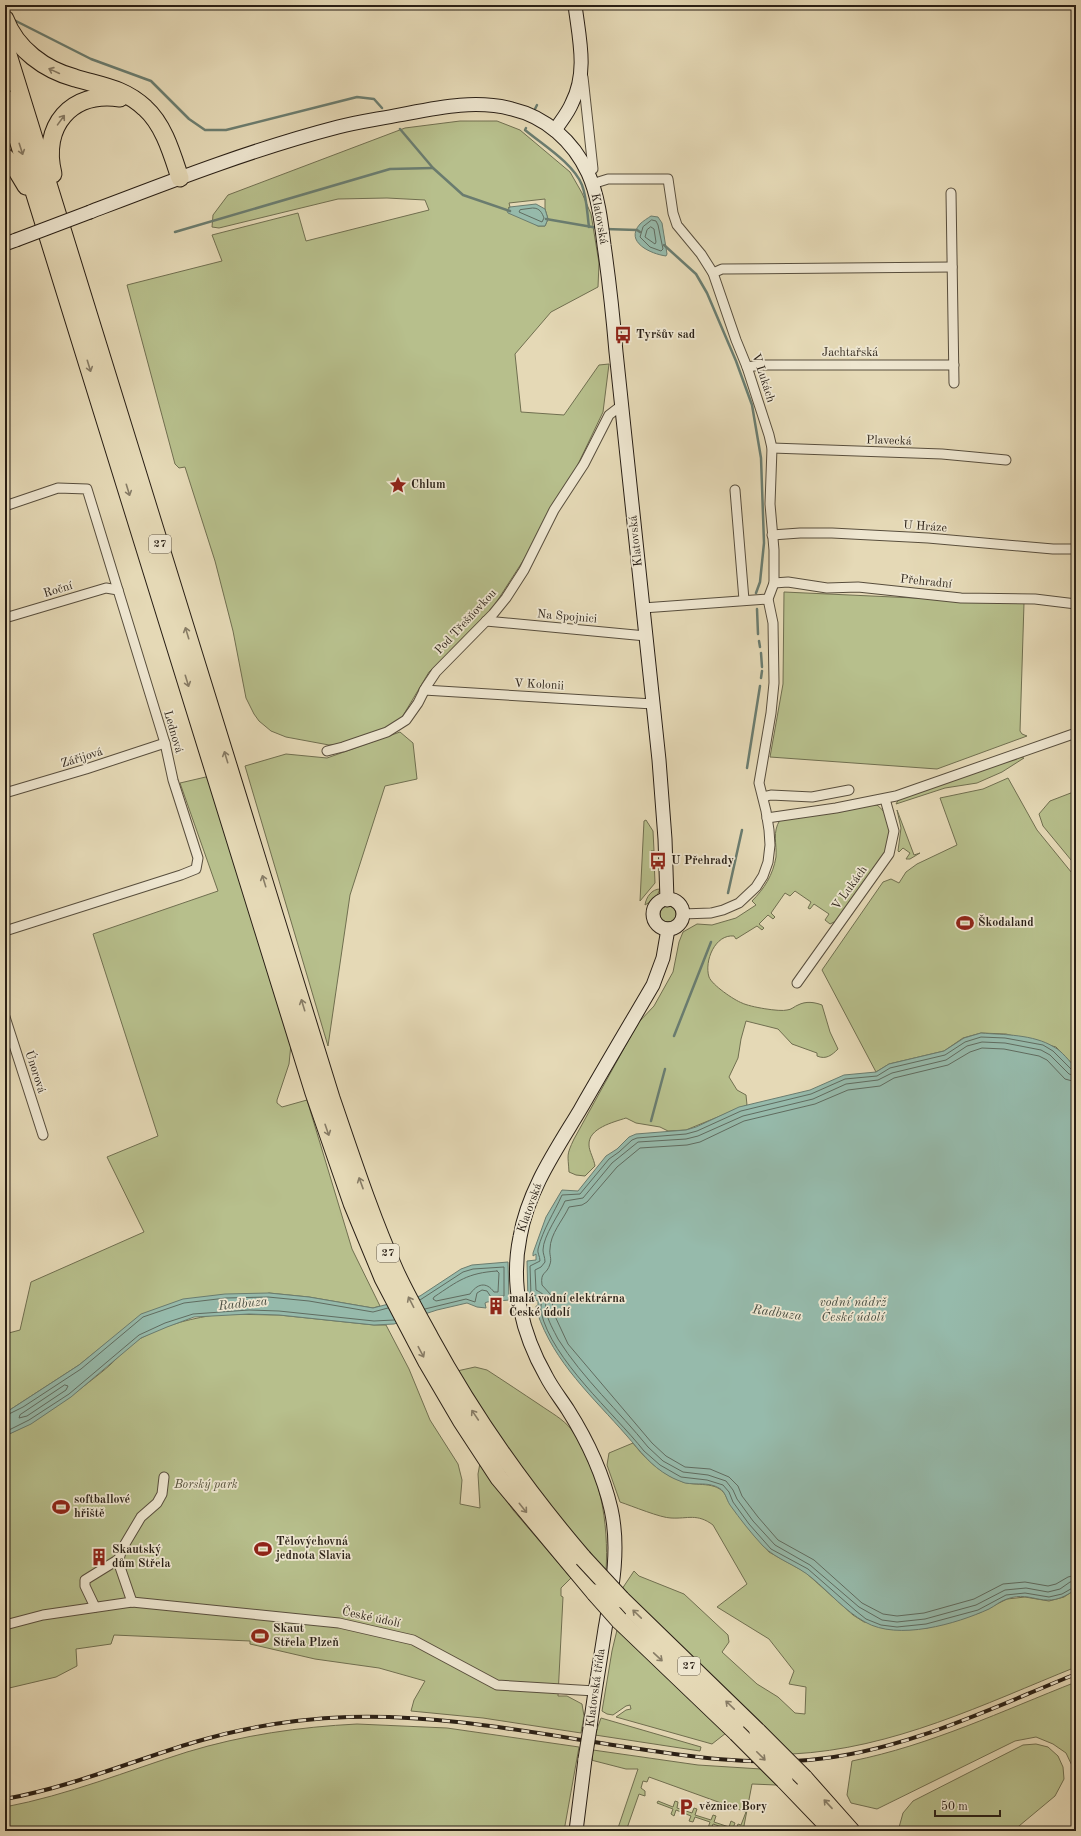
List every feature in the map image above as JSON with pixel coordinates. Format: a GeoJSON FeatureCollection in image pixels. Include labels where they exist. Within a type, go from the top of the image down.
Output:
{"type":"FeatureCollection","features":[{"type":"Feature","properties":{"kind":"highway"},"geometry":{"type":"LineString","coordinates":[[5,19],[21,45],[39,62],[74,78],[121,91],[144,107],[157,122],[166,140],[180,178]]}},
{"type":"Feature","properties":{"kind":"highway","name":"27"},"geometry":{"type":"LineString","coordinates":[[5,45],[350,1155],[395,1271],[470,1408],[497,1448],[545,1512],[583,1558],[621,1599],[804,1778],[851,1831]]}},
{"type":"Feature","properties":{"kind":"highway"},"geometry":{"type":"LineString","coordinates":[[65,239],[63,208],[51,164],[51,144],[57,125],[70,110],[88,99],[108,96],[130,98]]}},
{"type":"Feature","properties":{"kind":"highway","name":"27"},"geometry":{"type":"LineString","coordinates":[[5,98],[314,1093],[352,1203],[383,1278],[427,1362],[461,1420],[499,1478],[595,1594],[619,1620],[737,1733],[833,1831]]}},
{"type":"Feature","properties":{"kind":"highway"},"geometry":{"type":"LineString","coordinates":[[5,157],[14,166],[27,187],[66,314],[81,340]]}},
{"type":"Feature","properties":{"kind":"main road"},"geometry":{"type":"LineString","coordinates":[[555,130],[575,98],[580,80],[581,66],[575,5]]}},
{"type":"Feature","properties":{"kind":"main road","name":"Klatovská"},"geometry":{"type":"LineString","coordinates":[[10,242],[180,178],[278,144],[337,127],[425,110],[453,106],[486,105],[512,108],[535,117],[555,130],[579,156],[592,184],[602,230],[653,704],[664,825],[667,900]]}},
{"type":"Feature","properties":{"kind":"main road"},"geometry":{"type":"LineString","coordinates":[[667,900],[677,903],[682,914],[678,924],[668,929],[658,925],[654,920],[653,914],[656,905],[660,901],[667,900]]}},
{"type":"Feature","properties":{"kind":"main road","name":"Klatovská"},"geometry":{"type":"LineString","coordinates":[[615,1545],[611,1512],[596,1463],[569,1412],[546,1376],[528,1337],[518,1299],[517,1259],[523,1222],[537,1185],[554,1153],[653,985],[663,958],[668,929]]}},
{"type":"Feature","properties":{"kind":"main road","name":"Klatovská třída"},"geometry":{"type":"LineString","coordinates":[[576,1831],[585,1758],[614,1573],[615,1545]]}},
{"type":"Feature","properties":{"kind":"street"},"geometry":{"type":"LineString","coordinates":[[581,66],[593,169]]}},
{"type":"Feature","properties":{"kind":"street","name":"Klatovská"},"geometry":{"type":"LineString","coordinates":[[592,184],[608,179],[668,179]]}},
{"type":"Feature","properties":{"kind":"street","name":"V Lukách"},"geometry":{"type":"LineString","coordinates":[[668,179],[673,213],[677,225],[701,254],[713,273],[747,367],[772,448],[770,504],[774,550],[774,583],[768,599]]}},
{"type":"Feature","properties":{"kind":"street"},"geometry":{"type":"LineString","coordinates":[[952,193],[954,383]]}},
{"type":"Feature","properties":{"kind":"street"},"geometry":{"type":"LineString","coordinates":[[713,273],[722,269],[952,267]]}},
{"type":"Feature","properties":{"kind":"street","name":"Jachtařská"},"geometry":{"type":"LineString","coordinates":[[747,367],[761,365],[954,365]]}},
{"type":"Feature","properties":{"kind":"street","name":"Pod Třešňovkou"},"geometry":{"type":"LineString","coordinates":[[327,751],[387,732],[406,720],[418,704],[424,690],[436,672],[486,621],[506,598],[524,570],[554,510],[584,464],[609,415],[622,405]]}},
{"type":"Feature","properties":{"kind":"street","name":"Plavecká"},"geometry":{"type":"LineString","coordinates":[[772,448],[942,454],[1006,460]]}},
{"type":"Feature","properties":{"kind":"street","name":"Lednová"},"geometry":{"type":"LineString","coordinates":[[5,506],[58,488],[87,489],[164,743],[173,780],[198,858],[196,869],[181,875],[5,931]]}},
{"type":"Feature","properties":{"kind":"street"},"geometry":{"type":"LineString","coordinates":[[735,490],[744,600]]}},
{"type":"Feature","properties":{"kind":"street","name":"U Hráze"},"geometry":{"type":"LineString","coordinates":[[772,535],[832,533],[928,538],[1053,549],[1076,549]]}},
{"type":"Feature","properties":{"kind":"street","name":"Přehradní"},"geometry":{"type":"LineString","coordinates":[[774,583],[788,582],[827,588],[858,587],[961,598],[1035,600],[1076,604]]}},
{"type":"Feature","properties":{"kind":"street","name":"Roční"},"geometry":{"type":"LineString","coordinates":[[5,618],[106,588],[118,590]]}},
{"type":"Feature","properties":{"kind":"street"},"geometry":{"type":"LineString","coordinates":[[643,608],[768,599],[773,623],[774,683],[771,713],[759,783],[767,818],[770,845],[769,857],[763,876],[753,891],[739,903],[711,913],[682,914]]}},
{"type":"Feature","properties":{"kind":"street","name":"Na Spojnici"},"geometry":{"type":"LineString","coordinates":[[486,621],[646,636]]}},
{"type":"Feature","properties":{"kind":"street","name":"V Kolonii"},"geometry":{"type":"LineString","coordinates":[[424,690],[653,704]]}},
{"type":"Feature","properties":{"kind":"street"},"geometry":{"type":"LineString","coordinates":[[767,818],[885,799],[1076,733]]}},
{"type":"Feature","properties":{"kind":"street","name":"Zářijová"},"geometry":{"type":"LineString","coordinates":[[5,793],[86,769],[164,743]]}},
{"type":"Feature","properties":{"kind":"street"},"geometry":{"type":"LineString","coordinates":[[763,797],[771,795],[812,797],[849,790]]}},
{"type":"Feature","properties":{"kind":"street","name":"V Lukách"},"geometry":{"type":"LineString","coordinates":[[797,983],[889,854],[894,831],[885,799]]}},
{"type":"Feature","properties":{"kind":"street","name":"Únorová"},"geometry":{"type":"LineString","coordinates":[[5,1017],[43,1135]]}},
{"type":"Feature","properties":{"kind":"street"},"geometry":{"type":"LineString","coordinates":[[132,1602],[119,1558],[122,1549],[141,1517],[157,1503],[162,1494],[164,1477]]}},
{"type":"Feature","properties":{"kind":"street"},"geometry":{"type":"LineString","coordinates":[[95,1607],[85,1586],[85,1580],[119,1558]]}},
{"type":"Feature","properties":{"kind":"street","name":"České údolí"},"geometry":{"type":"LineString","coordinates":[[5,1625],[43,1615],[132,1602],[339,1623],[413,1640],[497,1685],[595,1691]]}},
{"type":"Feature","properties":{"kind":"green space"},"geometry":{"type":"Polygon","coordinates":[[[460,121],[497,121],[520,130],[570,172],[582,193],[591,214],[599,263],[598,287],[551,312],[515,354],[521,412],[564,415],[599,365],[609,364],[603,412],[569,483],[530,550],[490,612],[429,672],[401,719],[391,727],[341,744],[329,745],[286,737],[271,731],[259,721],[246,698],[233,631],[215,561],[185,467],[179,468],[175,464],[127,285],[222,261],[212,235],[298,213],[306,241],[429,210],[425,200],[387,198],[338,199],[219,228],[212,227],[213,215],[228,195],[405,128],[460,121]],[[545,199],[509,203],[510,207],[508,208],[538,226],[545,226],[548,219],[545,209],[545,199]]]}},
{"type":"Feature","properties":{"kind":"green space"},"geometry":{"type":"Polygon","coordinates":[[[784,592],[1024,603],[1020,731],[1022,734],[1027,736],[937,769],[770,757],[783,684],[784,592]]]}},
{"type":"Feature","properties":{"kind":"green space"},"geometry":{"type":"Polygon","coordinates":[[[400,732],[413,743],[417,779],[385,786],[350,895],[328,1046],[245,766],[286,754],[327,758],[400,732]]]}},
{"type":"Feature","properties":{"kind":"green space"},"geometry":{"type":"Polygon","coordinates":[[[1019,757],[1024,758],[1002,772],[977,783],[945,788],[896,804],[900,797],[1019,757]]]}},
{"type":"Feature","properties":{"kind":"green space"},"geometry":{"type":"Polygon","coordinates":[[[210,776],[291,1044],[289,1064],[277,1103],[282,1107],[307,1100],[352,1249],[380,1306],[373,1308],[309,1297],[269,1293],[109,1341],[79,1365],[5,1413],[5,1334],[20,1330],[31,1282],[144,1232],[107,1157],[158,1136],[93,934],[218,891],[180,783],[210,776]]]}},
{"type":"Feature","properties":{"kind":"green space","name":"Škodaland"},"geometry":{"type":"Polygon","coordinates":[[[1008,778],[1037,830],[1076,878],[1076,1068],[1056,1047],[1006,1034],[981,1033],[963,1038],[944,1051],[889,1064],[876,1072],[822,970],[883,882],[891,879],[899,883],[906,872],[917,864],[957,845],[940,798],[983,789],[1008,778]]]}},
{"type":"Feature","properties":{"kind":"green space"},"geometry":{"type":"Polygon","coordinates":[[[1076,791],[1076,866],[1043,826],[1039,814],[1050,801],[1076,791]]]}},
{"type":"Feature","properties":{"kind":"green space"},"geometry":{"type":"Polygon","coordinates":[[[877,805],[886,815],[889,827],[889,840],[887,847],[885,853],[836,921],[830,924],[825,920],[829,914],[814,904],[810,909],[808,908],[811,902],[795,891],[790,896],[785,893],[771,913],[775,917],[773,919],[768,915],[759,924],[764,928],[762,930],[757,926],[736,939],[734,936],[721,939],[712,950],[708,964],[709,977],[714,984],[729,996],[746,1005],[765,1009],[783,1010],[790,1009],[807,1002],[822,1005],[830,1032],[838,1049],[829,1056],[820,1057],[817,1056],[817,1053],[792,1044],[778,1029],[746,1021],[738,1058],[729,1077],[737,1090],[746,1095],[747,1105],[686,1130],[668,1131],[660,1127],[636,1123],[626,1118],[609,1124],[597,1130],[590,1139],[589,1147],[595,1166],[585,1176],[576,1175],[569,1172],[568,1155],[574,1139],[638,1023],[654,1006],[673,972],[679,942],[683,932],[697,924],[712,925],[736,918],[756,905],[752,901],[767,881],[775,864],[775,834],[780,820],[818,815],[877,805]]]}},
{"type":"Feature","properties":{"kind":"green space"},"geometry":{"type":"Polygon","coordinates":[[[897,810],[914,855],[920,853],[910,859],[906,859],[910,853],[903,848],[899,852],[898,851],[901,828],[897,810]]]}},
{"type":"Feature","properties":{"kind":"green space"},"geometry":{"type":"Polygon","coordinates":[[[646,820],[653,831],[654,851],[651,851],[652,858],[654,859],[655,883],[640,901],[644,821],[646,820]]]}},
{"type":"Feature","properties":{"kind":"green space"},"geometry":{"type":"Polygon","coordinates":[[[660,889],[656,898],[645,905],[650,894],[654,890],[660,889]]]}},
{"type":"Feature","properties":{"kind":"green space"},"geometry":{"type":"Polygon","coordinates":[[[668,906],[675,911],[676,914],[671,921],[668,922],[661,917],[660,914],[665,907],[668,906]]]}},
{"type":"Feature","properties":{"kind":"green space","name":"Borský park"},"geometry":{"type":"Polygon","coordinates":[[[221,1314],[279,1315],[386,1325],[409,1369],[430,1420],[458,1464],[462,1480],[460,1504],[480,1508],[478,1474],[480,1463],[513,1510],[571,1578],[561,1588],[561,1596],[563,1597],[558,1696],[567,1696],[582,1704],[584,1716],[581,1733],[483,1718],[411,1711],[414,1700],[425,1681],[379,1668],[315,1659],[250,1644],[250,1641],[114,1635],[111,1644],[76,1649],[77,1666],[56,1677],[5,1689],[5,1436],[44,1415],[68,1398],[108,1367],[137,1340],[161,1328],[180,1322],[221,1314]]]}},
{"type":"Feature","properties":{"kind":"green space"},"geometry":{"type":"Polygon","coordinates":[[[475,1367],[487,1370],[556,1416],[571,1429],[581,1444],[596,1478],[604,1515],[607,1553],[606,1571],[565,1525],[527,1477],[497,1435],[457,1371],[475,1367]]]}},
{"type":"Feature","properties":{"kind":"green space"},"geometry":{"type":"Polygon","coordinates":[[[633,1443],[641,1453],[659,1469],[670,1476],[680,1481],[717,1487],[721,1490],[769,1552],[805,1572],[853,1615],[864,1622],[927,1628],[979,1613],[1007,1599],[1025,1597],[1049,1601],[1064,1597],[1076,1589],[1076,1667],[972,1709],[902,1734],[866,1744],[792,1754],[622,1589],[634,1571],[639,1576],[684,1594],[728,1635],[729,1642],[722,1652],[757,1684],[778,1697],[795,1713],[805,1714],[806,1687],[789,1684],[794,1671],[769,1639],[717,1607],[747,1584],[713,1525],[702,1519],[692,1517],[671,1518],[660,1516],[620,1502],[607,1465],[609,1453],[633,1443]]]}},
{"type":"Feature","properties":{"kind":"green space"},"geometry":{"type":"Polygon","coordinates":[[[617,1630],[726,1733],[712,1744],[616,1717],[626,1710],[631,1709],[630,1705],[613,1715],[602,1711],[617,1630]]]}},
{"type":"Feature","properties":{"kind":"green space"},"geometry":{"type":"Polygon","coordinates":[[[1076,1682],[1076,1774],[1066,1753],[1053,1744],[1036,1737],[1015,1741],[877,1809],[851,1803],[847,1795],[852,1761],[938,1737],[1076,1682]]]}},
{"type":"Feature","properties":{"kind":"green space"},"geometry":{"type":"Polygon","coordinates":[[[601,1718],[701,1747],[700,1751],[595,1735],[601,1718]]]}},
{"type":"Feature","properties":{"kind":"green space"},"geometry":{"type":"Polygon","coordinates":[[[357,1724],[447,1728],[579,1747],[564,1831],[5,1831],[5,1807],[52,1796],[187,1752],[250,1736],[314,1727],[357,1724]]]}},
{"type":"Feature","properties":{"kind":"green space"},"geometry":{"type":"Polygon","coordinates":[[[1036,1744],[1048,1747],[1058,1756],[1063,1767],[1064,1779],[1055,1796],[1013,1831],[898,1831],[903,1813],[913,1801],[1023,1745],[1036,1744]]]}},
{"type":"Feature","properties":{"kind":"green space"},"geometry":{"type":"Polygon","coordinates":[[[593,1750],[698,1765],[761,1769],[776,1785],[752,1784],[743,1831],[728,1831],[728,1829],[713,1824],[711,1829],[708,1828],[710,1822],[695,1817],[693,1822],[689,1821],[691,1816],[676,1810],[674,1816],[671,1814],[673,1809],[657,1803],[658,1801],[673,1807],[675,1801],[678,1802],[677,1808],[692,1813],[694,1808],[697,1809],[695,1815],[711,1820],[713,1815],[716,1816],[714,1822],[729,1827],[731,1821],[735,1823],[733,1828],[736,1829],[738,1824],[741,1825],[746,1812],[649,1777],[647,1782],[643,1781],[641,1788],[645,1791],[645,1796],[639,1794],[626,1831],[617,1831],[638,1769],[626,1769],[591,1760],[593,1750]]]}},
{"type":"Feature","properties":{"kind":"water"},"geometry":{"type":"Polygon","coordinates":[[[536,204],[545,209],[548,219],[545,226],[538,226],[508,213],[507,211],[510,207],[536,204]]]}},
{"type":"Feature","properties":{"kind":"water"},"geometry":{"type":"Polygon","coordinates":[[[651,216],[658,217],[662,223],[667,254],[666,256],[653,253],[637,242],[635,236],[636,230],[640,224],[651,216]]]}},
{"type":"Feature","properties":{"kind":"water","name":"vodní nádrž České údolí"},"geometry":{"type":"Polygon","coordinates":[[[981,1033],[1028,1037],[1046,1043],[1060,1051],[1076,1068],[1076,1589],[1065,1596],[1056,1599],[1047,1600],[1016,1597],[1007,1599],[976,1615],[944,1625],[910,1630],[878,1628],[858,1618],[806,1573],[781,1559],[763,1546],[742,1521],[719,1488],[707,1484],[685,1483],[677,1480],[657,1468],[646,1458],[588,1393],[553,1347],[537,1312],[536,1306],[538,1306],[538,1301],[528,1301],[527,1261],[536,1260],[536,1254],[533,1256],[533,1253],[546,1217],[562,1190],[578,1191],[606,1156],[617,1149],[629,1137],[636,1134],[686,1130],[696,1127],[739,1107],[810,1090],[844,1075],[876,1072],[889,1064],[944,1051],[964,1038],[981,1033]]]}},
{"type":"Feature","properties":{"kind":"water","name":"Radbuza"},"geometry":{"type":"Polygon","coordinates":[[[508,1262],[509,1300],[487,1302],[485,1303],[486,1308],[477,1307],[467,1303],[437,1310],[394,1324],[374,1325],[279,1315],[249,1314],[194,1317],[141,1338],[71,1397],[31,1424],[5,1436],[5,1413],[79,1365],[141,1314],[183,1299],[225,1294],[269,1293],[309,1297],[373,1308],[420,1296],[461,1269],[472,1265],[508,1262]]]}},
{"type":"Feature","properties":{"kind":"waterway"},"geometry":{"type":"LineString","coordinates":[[12,19],[91,59],[151,81],[189,119],[205,130],[226,130],[357,97],[374,99],[382,108]]}},
{"type":"Feature","properties":{"kind":"waterway"},"geometry":{"type":"LineString","coordinates":[[535,109],[537,105]]}},
{"type":"Feature","properties":{"kind":"waterway"},"geometry":{"type":"LineString","coordinates":[[526,128],[525,130],[565,162],[578,177],[585,195],[589,227]]}},
{"type":"Feature","properties":{"kind":"waterway"},"geometry":{"type":"LineString","coordinates":[[400,129],[433,168],[463,195],[510,211]]}},
{"type":"Feature","properties":{"kind":"waterway"},"geometry":{"type":"LineString","coordinates":[[175,232],[390,169],[433,168]]}},
{"type":"Feature","properties":{"kind":"waterway"},"geometry":{"type":"LineString","coordinates":[[546,219],[598,228]]}},
{"type":"Feature","properties":{"kind":"waterway"},"geometry":{"type":"LineString","coordinates":[[605,229],[637,230],[640,232]]}},
{"type":"Feature","properties":{"kind":"waterway"},"geometry":{"type":"LineString","coordinates":[[664,245],[696,274],[707,293],[736,361],[752,405],[761,458],[764,543],[760,582],[756,593]]}},
{"type":"Feature","properties":{"kind":"waterway"},"geometry":{"type":"LineString","coordinates":[[757,609],[758,634]]}},
{"type":"Feature","properties":{"kind":"waterway"},"geometry":{"type":"LineString","coordinates":[[759,641],[760,647]]}},
{"type":"Feature","properties":{"kind":"waterway"},"geometry":{"type":"LineString","coordinates":[[761,653],[762,667]]}},
{"type":"Feature","properties":{"kind":"waterway"},"geometry":{"type":"LineString","coordinates":[[761,678],[762,671]]}},
{"type":"Feature","properties":{"kind":"waterway"},"geometry":{"type":"LineString","coordinates":[[747,768],[760,686]]}},
{"type":"Feature","properties":{"kind":"waterway"},"geometry":{"type":"LineString","coordinates":[[728,893],[742,830]]}},
{"type":"Feature","properties":{"kind":"waterway"},"geometry":{"type":"LineString","coordinates":[[674,1036],[711,942]]}},
{"type":"Feature","properties":{"kind":"waterway"},"geometry":{"type":"LineString","coordinates":[[651,1121],[665,1069]]}},
{"type":"Feature","properties":{"kind":"railway"},"geometry":{"type":"LineString","coordinates":[[5,1799],[78,1781],[171,1749],[233,1732],[290,1722],[348,1717],[419,1719],[491,1726],[699,1757],[765,1762],[809,1760],[844,1755],[912,1739],[1076,1674]]}},
{"type":"Feature","properties":{"kind":"place","name":"Tyršův sad"},"geometry":{"type":"Point","coordinates":[623,335]}},
{"type":"Feature","properties":{"kind":"place","name":"Chlum"},"geometry":{"type":"Point","coordinates":[398,485]}},
{"type":"Feature","properties":{"kind":"place","name":"U Přehrady"},"geometry":{"type":"Point","coordinates":[658,861]}},
{"type":"Feature","properties":{"kind":"place","name":"Škodaland"},"geometry":{"type":"Point","coordinates":[965,923]}},
{"type":"Feature","properties":{"kind":"place","name":"malá vodní elektrárna České údolí"},"geometry":{"type":"Point","coordinates":[496,1306]}},
{"type":"Feature","properties":{"kind":"place","name":"softballové hřiště"},"geometry":{"type":"Point","coordinates":[61,1507]}},
{"type":"Feature","properties":{"kind":"place","name":"Tělovýchovná jednota Slavia"},"geometry":{"type":"Point","coordinates":[263,1549]}},
{"type":"Feature","properties":{"kind":"place","name":"Skautský dům Střela"},"geometry":{"type":"Point","coordinates":[99,1557]}},
{"type":"Feature","properties":{"kind":"place","name":"Skaut Střela Plzeň"},"geometry":{"type":"Point","coordinates":[260,1636]}},
{"type":"Feature","properties":{"kind":"place","name":"věznice Bory"},"geometry":{"type":"Point","coordinates":[686,1807]}}]}
